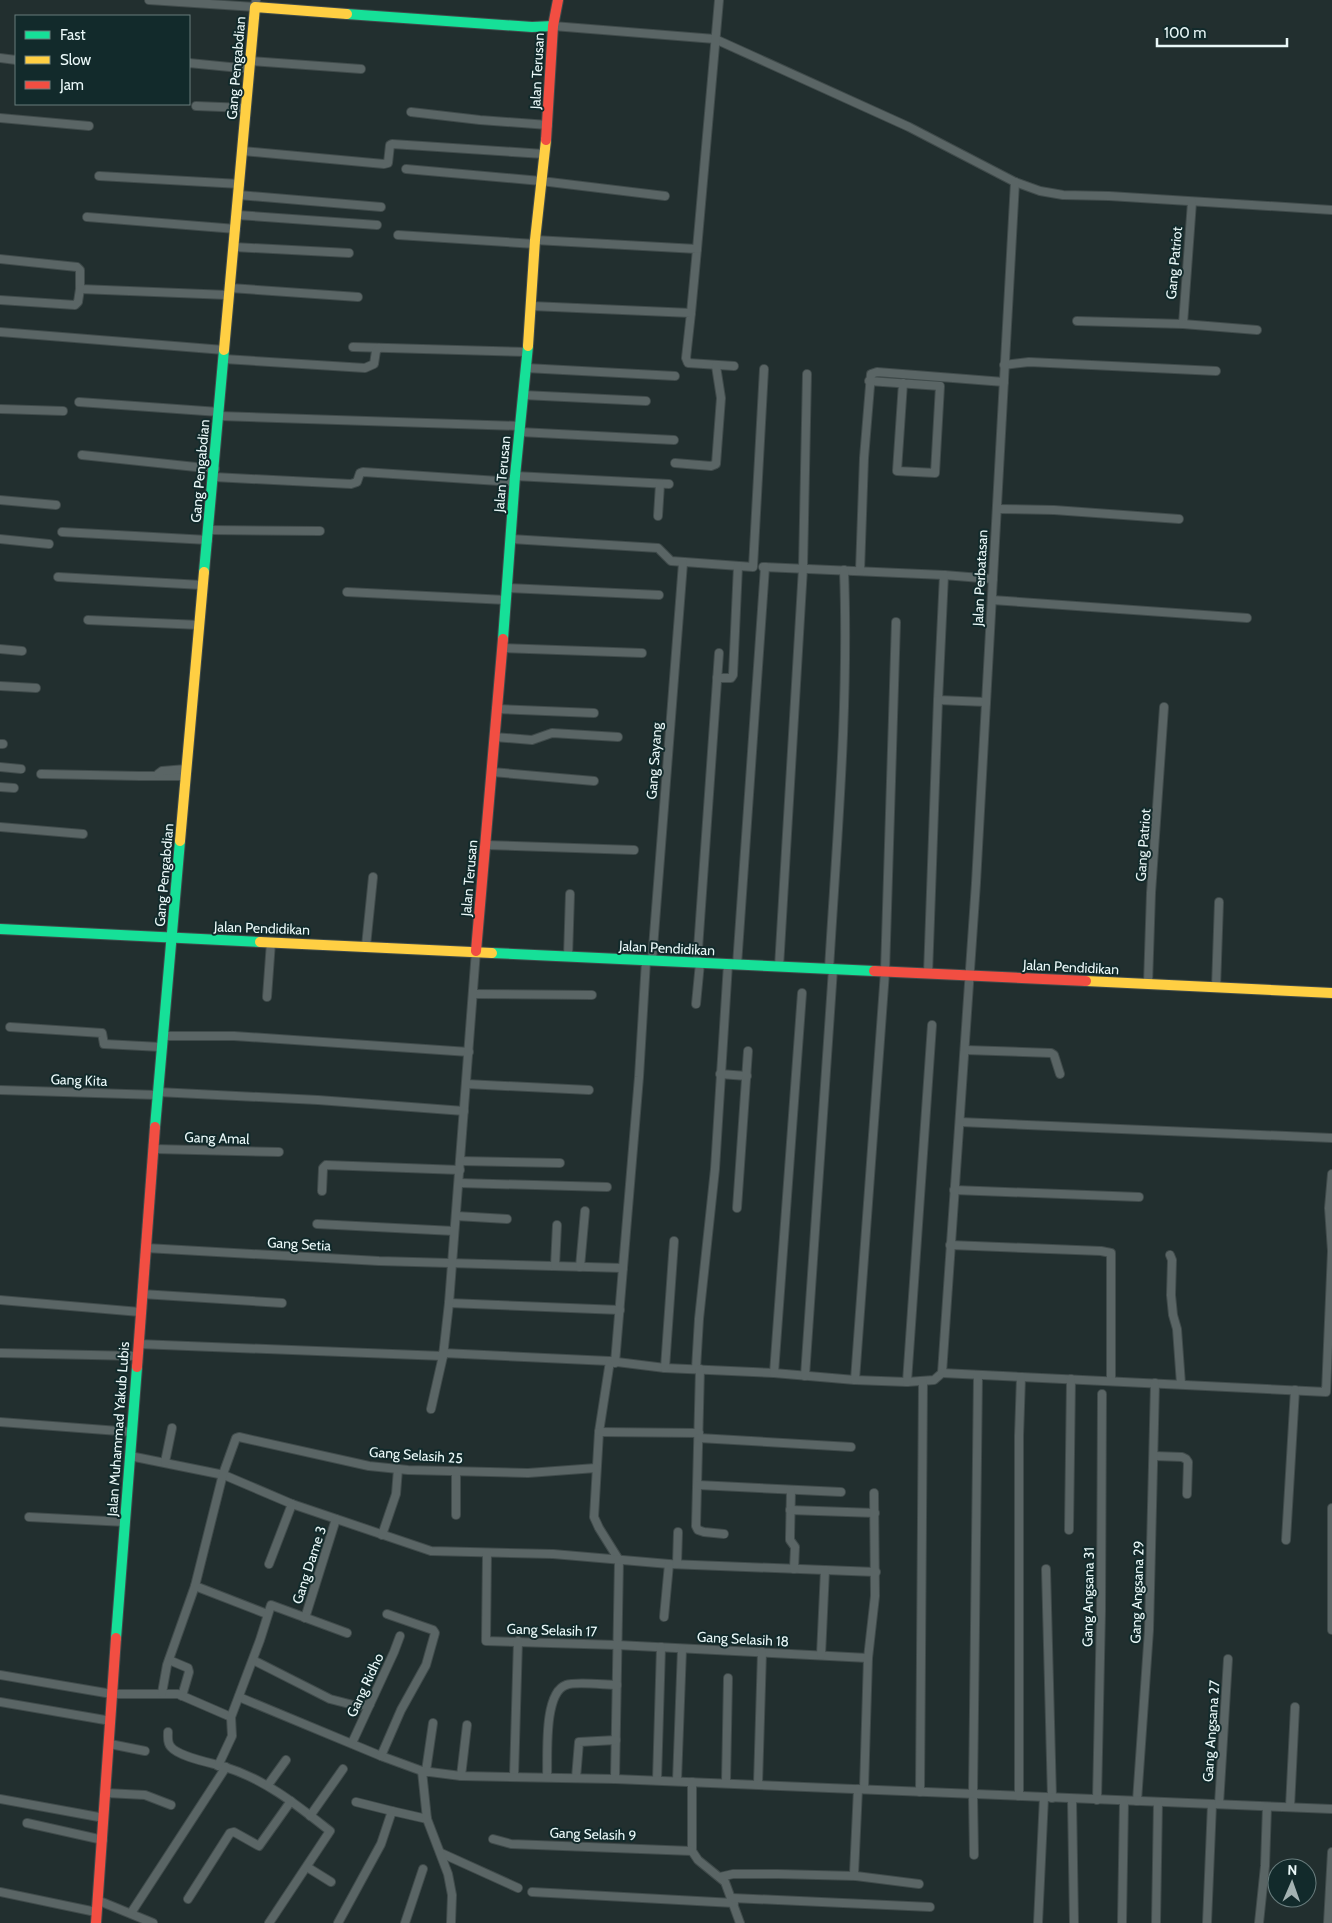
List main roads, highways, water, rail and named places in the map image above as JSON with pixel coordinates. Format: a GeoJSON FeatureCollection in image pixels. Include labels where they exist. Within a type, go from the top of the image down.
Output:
{"type":"FeatureCollection","features":[{"type":"Feature","properties":{"kind":"main road","name":"Jalan Terusan"},"geometry":{"type":"LineString","coordinates":[[476,951],[512,539],[515,479],[528,352],[535,242],[548,125],[553,26],[558,0]]}},
{"type":"Feature","properties":{"kind":"main road"},"geometry":{"type":"LineString","coordinates":[[256,4],[532,27],[553,26]]}},
{"type":"Feature","properties":{"kind":"main road","name":"Gang Pengabdian"},"geometry":{"type":"LineString","coordinates":[[172,938],[202,585],[214,473],[256,4]]}},
{"type":"Feature","properties":{"kind":"main road","name":"Jalan Pendidikan"},"geometry":{"type":"LineString","coordinates":[[0,929],[1332,993]]}},
{"type":"Feature","properties":{"kind":"main road","name":"Jalan Muhammad Yakub Lubis"},"geometry":{"type":"LineString","coordinates":[[96,1923],[140,1312],[172,938]]}}]}
